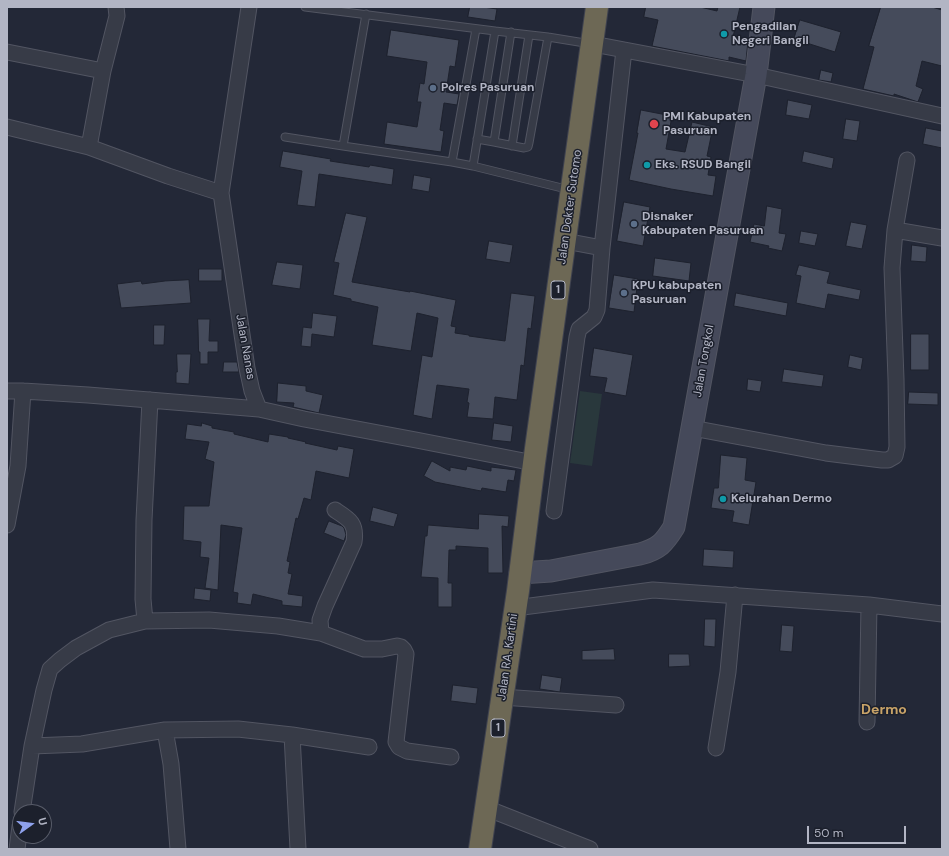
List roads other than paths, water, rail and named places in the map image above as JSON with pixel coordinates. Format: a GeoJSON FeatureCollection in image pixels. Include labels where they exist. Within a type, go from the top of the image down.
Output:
{"type":"FeatureCollection","features":[{"type":"Feature","properties":{"kind":"highway","name":"Jalan Dokter Sutomo"},"geometry":{"type":"LineString","coordinates":[[518,592],[534,463],[597,7]]}},
{"type":"Feature","properties":{"kind":"highway","name":"Jalan RA. Kartini"},"geometry":{"type":"LineString","coordinates":[[480,849],[518,592]]}},
{"type":"Feature","properties":{"kind":"street"},"geometry":{"type":"LineString","coordinates":[[89,146],[103,71],[117,16],[116,7]]}},
{"type":"Feature","properties":{"kind":"street","name":"Jalan Nanas"},"geometry":{"type":"LineString","coordinates":[[249,7],[221,193],[247,368],[252,391],[259,408]]}},
{"type":"Feature","properties":{"kind":"street","name":"Jalan Tongkol"},"geometry":{"type":"LineString","coordinates":[[518,592],[551,571],[640,554],[652,550],[667,539],[674,527],[756,75],[764,7]]}},
{"type":"Feature","properties":{"kind":"street"},"geometry":{"type":"LineString","coordinates":[[593,44],[756,75],[942,116]]}},
{"type":"Feature","properties":{"kind":"street"},"geometry":{"type":"LineString","coordinates":[[554,511],[577,337],[579,329],[594,317],[597,310],[602,248],[624,50]]}},
{"type":"Feature","properties":{"kind":"street"},"geometry":{"type":"LineString","coordinates":[[7,52],[103,71]]}},
{"type":"Feature","properties":{"kind":"street"},"geometry":{"type":"LineString","coordinates":[[7,127],[89,146],[168,176],[221,193]]}},
{"type":"Feature","properties":{"kind":"street"},"geometry":{"type":"LineString","coordinates":[[692,428],[826,453],[882,460],[888,460],[895,456],[897,447],[896,379],[892,268],[895,230],[907,160]]}},
{"type":"Feature","properties":{"kind":"street"},"geometry":{"type":"LineString","coordinates":[[895,230],[942,238]]}},
{"type":"Feature","properties":{"kind":"street"},"geometry":{"type":"LineString","coordinates":[[565,241],[602,248]]}},
{"type":"Feature","properties":{"kind":"street"},"geometry":{"type":"LineString","coordinates":[[7,391],[88,395],[259,408],[304,419],[534,463]]}},
{"type":"Feature","properties":{"kind":"street"},"geometry":{"type":"LineString","coordinates":[[7,525],[18,466],[23,391]]}},
{"type":"Feature","properties":{"kind":"street"},"geometry":{"type":"LineString","coordinates":[[144,611],[144,520],[150,400]]}},
{"type":"Feature","properties":{"kind":"street"},"geometry":{"type":"LineString","coordinates":[[320,627],[325,606],[354,542],[355,535],[353,526],[349,519],[335,510]]}},
{"type":"Feature","properties":{"kind":"street"},"geometry":{"type":"LineString","coordinates":[[518,592],[653,590],[869,605],[942,614]]}},
{"type":"Feature","properties":{"kind":"street"},"geometry":{"type":"LineString","coordinates":[[716,748],[728,672],[735,595]]}},
{"type":"Feature","properties":{"kind":"street"},"geometry":{"type":"LineString","coordinates":[[867,722],[869,605]]}},
{"type":"Feature","properties":{"kind":"street"},"geometry":{"type":"LineString","coordinates":[[23,804],[32,746],[50,669],[76,648],[144,611],[209,620],[278,626],[320,627],[364,649],[382,649],[397,646],[401,647],[406,654],[396,742],[399,747],[407,751],[451,757]]}},
{"type":"Feature","properties":{"kind":"street"},"geometry":{"type":"LineString","coordinates":[[502,697],[616,705]]}},
{"type":"Feature","properties":{"kind":"street"},"geometry":{"type":"LineString","coordinates":[[32,746],[82,744],[165,730],[238,729],[292,734],[369,747]]}},
{"type":"Feature","properties":{"kind":"street"},"geometry":{"type":"LineString","coordinates":[[165,730],[171,764],[178,849]]}},
{"type":"Feature","properties":{"kind":"street"},"geometry":{"type":"LineString","coordinates":[[292,734],[298,849]]}},
{"type":"Feature","properties":{"kind":"street"},"geometry":{"type":"LineString","coordinates":[[486,808],[590,849]]}},
{"type":"Feature","properties":{"kind":"lane"},"geometry":{"type":"LineString","coordinates":[[305,7],[510,32],[593,44]]}},
{"type":"Feature","properties":{"kind":"lane"},"geometry":{"type":"LineString","coordinates":[[343,146],[366,14]]}},
{"type":"Feature","properties":{"kind":"lane"},"geometry":{"type":"LineString","coordinates":[[452,162],[476,29]]}},
{"type":"Feature","properties":{"kind":"lane"},"geometry":{"type":"LineString","coordinates":[[473,166],[494,31]]}},
{"type":"Feature","properties":{"kind":"lane"},"geometry":{"type":"LineString","coordinates":[[494,142],[510,32]]}},
{"type":"Feature","properties":{"kind":"lane"},"geometry":{"type":"LineString","coordinates":[[512,146],[529,35]]}},
{"type":"Feature","properties":{"kind":"lane"},"geometry":{"type":"LineString","coordinates":[[477,139],[524,148],[528,147],[548,37]]}},
{"type":"Feature","properties":{"kind":"lane"},"geometry":{"type":"LineString","coordinates":[[285,137],[452,162],[572,191]]}},
{"type":"Feature","properties":{"kind":"place","name":"Pengadilan Negeri Bangil"},"geometry":{"type":"Point","coordinates":[724,34]}},
{"type":"Feature","properties":{"kind":"place","name":"Polres Pasuruan"},"geometry":{"type":"Point","coordinates":[433,88]}},
{"type":"Feature","properties":{"kind":"place","name":"PMI Kabupaten Pasuruan"},"geometry":{"type":"Point","coordinates":[654,124]}},
{"type":"Feature","properties":{"kind":"place","name":"Eks. RSUD Bangil"},"geometry":{"type":"Point","coordinates":[647,165]}},
{"type":"Feature","properties":{"kind":"place","name":"Disnaker Kabupaten Pasuruan"},"geometry":{"type":"Point","coordinates":[634,224]}},
{"type":"Feature","properties":{"kind":"place","name":"KPU kabupaten Pasuruan"},"geometry":{"type":"Point","coordinates":[624,293]}},
{"type":"Feature","properties":{"kind":"place","name":"Kelurahan Dermo"},"geometry":{"type":"Point","coordinates":[723,499]}},
{"type":"Feature","properties":{"kind":"district","name":"Dermo"},"geometry":{"type":"Point","coordinates":[884,710]}}]}
